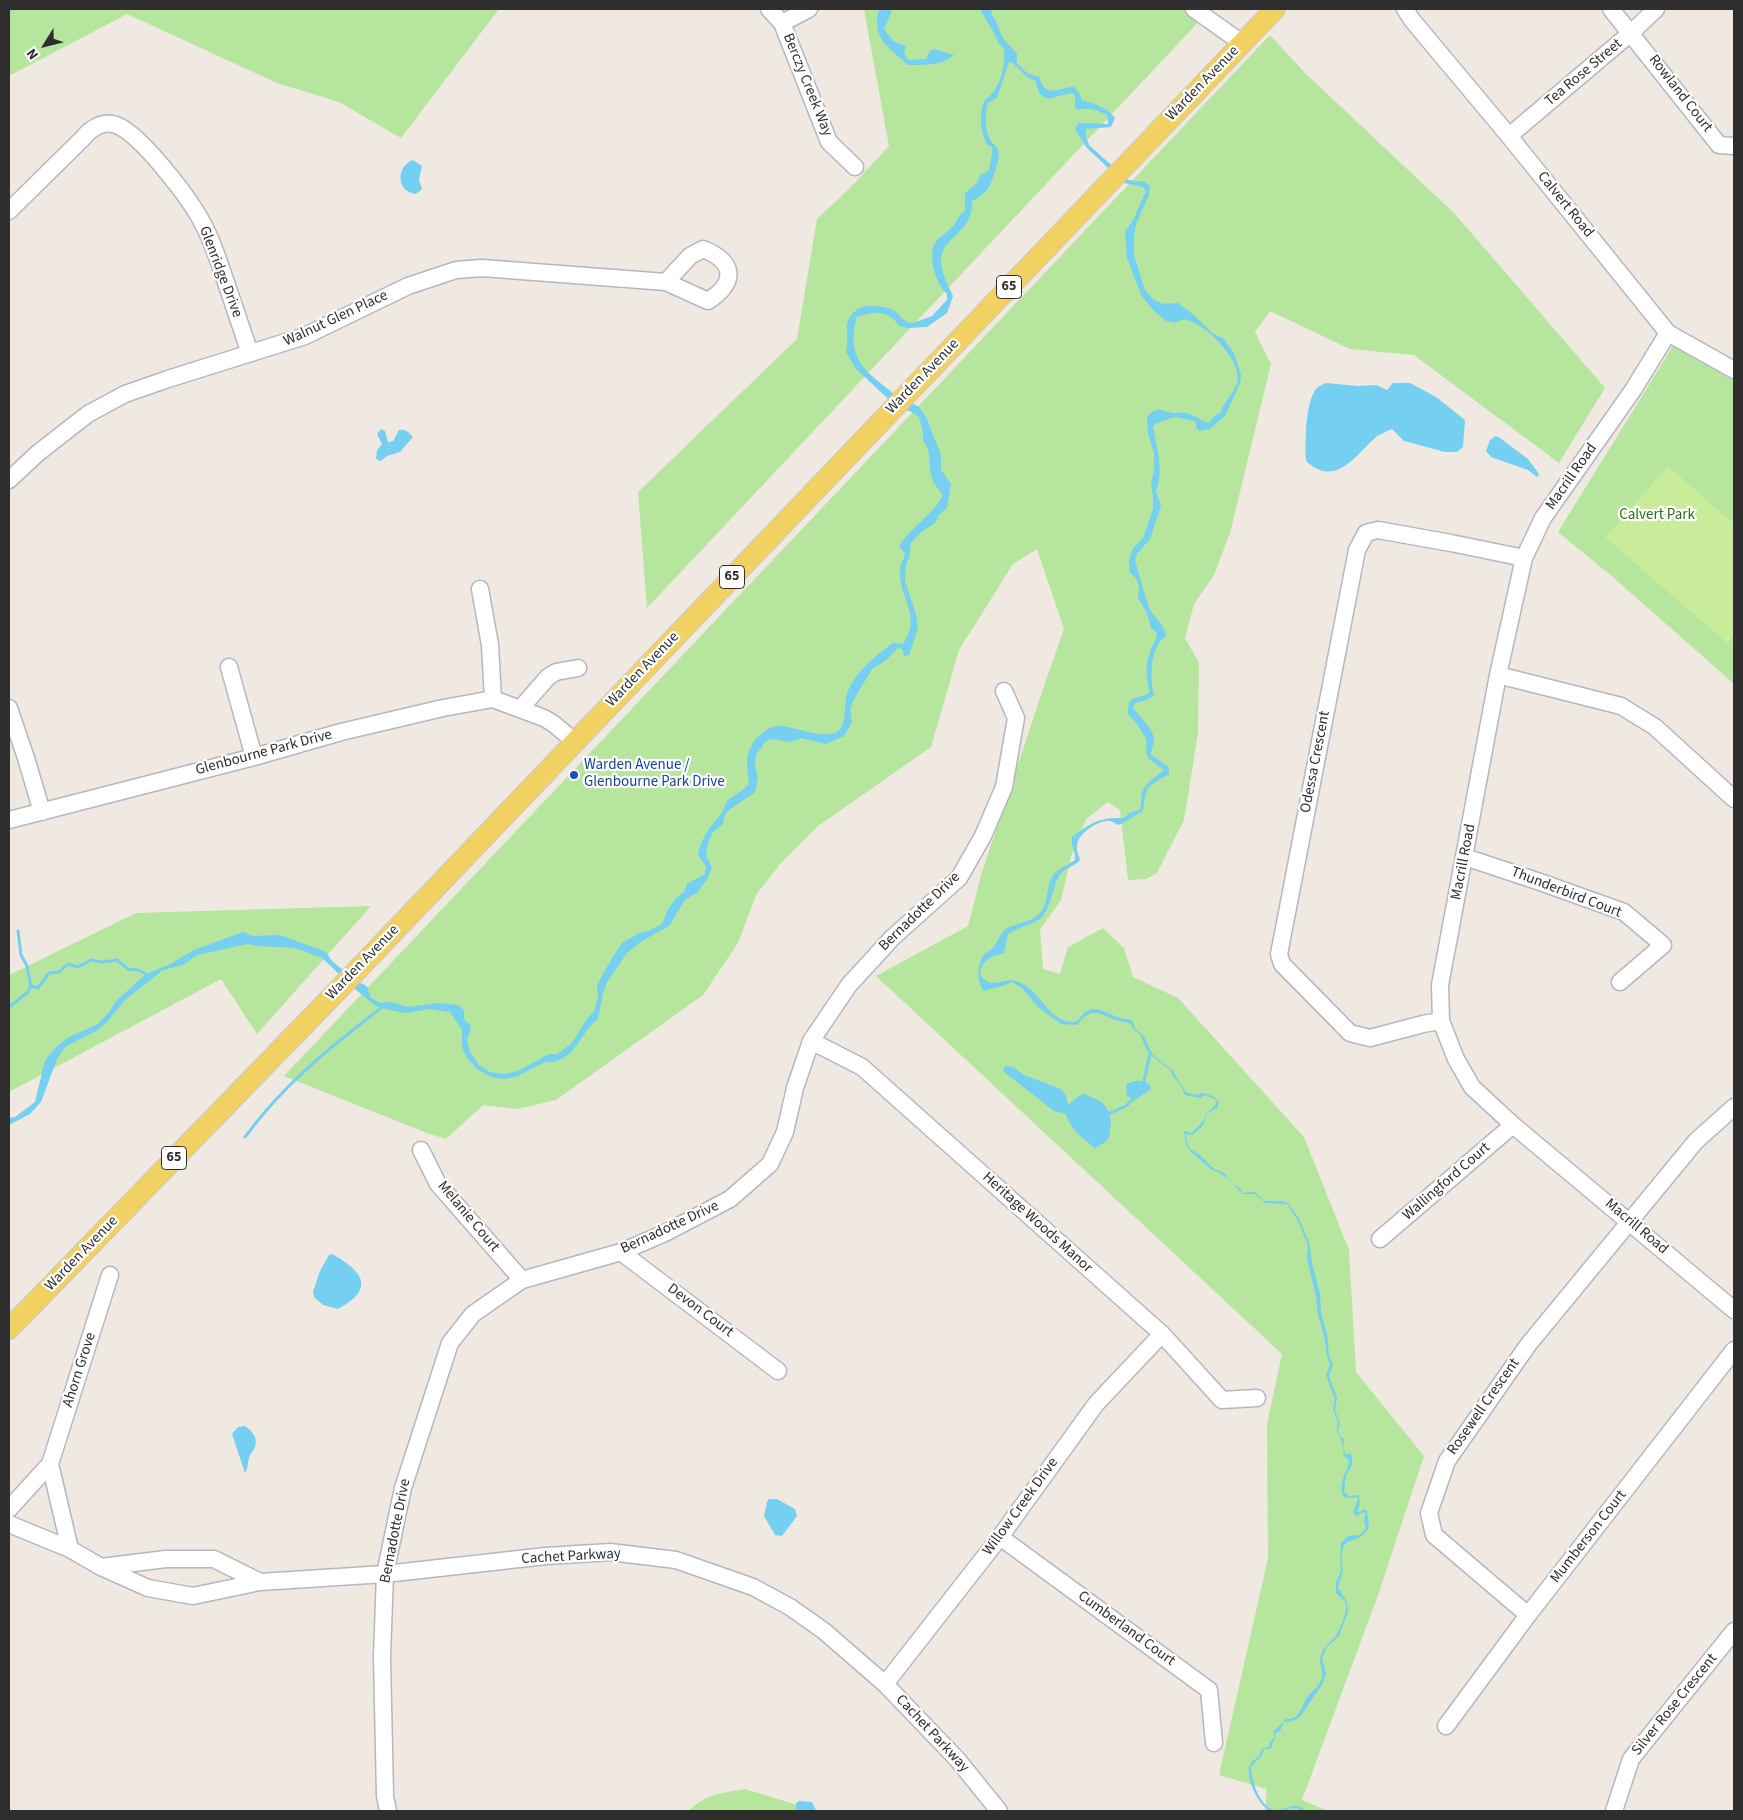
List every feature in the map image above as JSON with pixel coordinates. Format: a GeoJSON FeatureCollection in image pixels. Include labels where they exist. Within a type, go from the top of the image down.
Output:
{"type":"FeatureCollection","features":[{"type":"Feature","properties":{"kind":"main road","name":"Warden Avenue"},"geometry":{"type":"LineString","coordinates":[[9,1329],[340,988],[355,970],[1275,9]]}},
{"type":"Feature","properties":{"kind":"street"},"geometry":{"type":"LineString","coordinates":[[769,9],[782,23],[809,9]]}},
{"type":"Feature","properties":{"kind":"street"},"geometry":{"type":"LineString","coordinates":[[1194,9],[1242,43]]}},
{"type":"Feature","properties":{"kind":"street","name":"Calvert Road"},"geometry":{"type":"LineString","coordinates":[[1389,9],[1408,14],[1668,333],[1734,370]]}},
{"type":"Feature","properties":{"kind":"street","name":"Rowland Court"},"geometry":{"type":"LineString","coordinates":[[1611,9],[1632,32],[1719,144],[1734,146]]}},
{"type":"Feature","properties":{"kind":"street","name":"Tea Rose Street"},"geometry":{"type":"LineString","coordinates":[[1509,136],[1632,32],[1656,9]]}},
{"type":"Feature","properties":{"kind":"street","name":"Berczy Creek Way"},"geometry":{"type":"LineString","coordinates":[[782,23],[829,142],[856,167]]}},
{"type":"Feature","properties":{"kind":"street","name":"Glenridge Drive"},"geometry":{"type":"LineString","coordinates":[[9,211],[89,130],[108,123],[117,125],[137,140],[157,160],[188,199],[203,224],[216,253],[250,353]]}},
{"type":"Feature","properties":{"kind":"street","name":"Walnut Glen Place"},"geometry":{"type":"LineString","coordinates":[[9,480],[38,453],[88,414],[125,394],[305,336],[408,286],[456,270],[482,268],[666,282]]}},
{"type":"Feature","properties":{"kind":"street","name":"Macrill Road"},"geometry":{"type":"LineString","coordinates":[[1668,333],[1633,390],[1543,518],[1524,558],[1498,675],[1440,985],[1441,1021],[1456,1059],[1472,1087],[1734,1310]]}},
{"type":"Feature","properties":{"kind":"street","name":"Odessa Crescent"},"geometry":{"type":"LineString","coordinates":[[1441,1021],[1370,1038],[1350,1034],[1282,964],[1279,954],[1357,550],[1366,533],[1378,530],[1524,558]]}},
{"type":"Feature","properties":{"kind":"street"},"geometry":{"type":"LineString","coordinates":[[480,589],[490,645],[493,699],[554,724],[575,742]]}},
{"type":"Feature","properties":{"kind":"street"},"geometry":{"type":"LineString","coordinates":[[228,667],[254,757]]}},
{"type":"Feature","properties":{"kind":"street"},"geometry":{"type":"LineString","coordinates":[[520,709],[548,677],[556,672],[578,668]]}},
{"type":"Feature","properties":{"kind":"street"},"geometry":{"type":"LineString","coordinates":[[1498,675],[1622,706],[1655,727],[1734,799]]}},
{"type":"Feature","properties":{"kind":"street","name":"Bernadotte Drive"},"geometry":{"type":"LineString","coordinates":[[388,1811],[385,1796],[382,1657],[386,1574],[403,1488],[450,1342],[473,1314],[522,1280],[621,1252],[665,1233],[730,1199],[770,1164],[785,1132],[794,1088],[812,1041],[849,986],[892,938],[959,878],[983,836],[1004,787],[1016,718],[1004,691]]}},
{"type":"Feature","properties":{"kind":"street","name":"Glenbourne Park Drive"},"geometry":{"type":"LineString","coordinates":[[9,820],[254,757],[341,732],[443,708],[493,699]]}},
{"type":"Feature","properties":{"kind":"street"},"geometry":{"type":"LineString","coordinates":[[9,708],[42,812]]}},
{"type":"Feature","properties":{"kind":"street","name":"Thunderbird Court"},"geometry":{"type":"LineString","coordinates":[[1465,857],[1624,912],[1663,945],[1620,982]]}},
{"type":"Feature","properties":{"kind":"street","name":"Heritage Woods Manor"},"geometry":{"type":"LineString","coordinates":[[812,1041],[862,1068],[1162,1334],[1222,1400],[1257,1398]]}},
{"type":"Feature","properties":{"kind":"street","name":"Rosewell Crescent"},"geometry":{"type":"LineString","coordinates":[[1528,1615],[1434,1535],[1429,1513],[1447,1461],[1528,1345],[1696,1140],[1734,1107]]}},
{"type":"Feature","properties":{"kind":"street","name":"Wallingford Court"},"geometry":{"type":"LineString","coordinates":[[1380,1239],[1514,1124]]}},
{"type":"Feature","properties":{"kind":"street","name":"Melanie Court"},"geometry":{"type":"LineString","coordinates":[[421,1150],[438,1184],[522,1280]]}},
{"type":"Feature","properties":{"kind":"street","name":"Devon Court"},"geometry":{"type":"LineString","coordinates":[[621,1252],[778,1371]]}},
{"type":"Feature","properties":{"kind":"street","name":"Ahorn Grove"},"geometry":{"type":"LineString","coordinates":[[9,1508],[50,1464],[110,1275]]}},
{"type":"Feature","properties":{"kind":"street","name":"Willow Creek Drive"},"geometry":{"type":"LineString","coordinates":[[885,1684],[1000,1537],[1096,1404],[1162,1334]]}},
{"type":"Feature","properties":{"kind":"street","name":"Mumberson Court"},"geometry":{"type":"LineString","coordinates":[[1446,1726],[1528,1615],[1734,1350]]}},
{"type":"Feature","properties":{"kind":"street"},"geometry":{"type":"LineString","coordinates":[[50,1464],[70,1549]]}},
{"type":"Feature","properties":{"kind":"street","name":"Cachet Parkway"},"geometry":{"type":"LineString","coordinates":[[9,1524],[70,1549],[101,1567],[148,1588],[193,1596],[260,1582],[386,1574],[546,1556],[610,1552],[676,1560],[753,1586],[824,1631],[885,1684],[956,1759],[999,1811]]}},
{"type":"Feature","properties":{"kind":"street","name":"Cumberland Court"},"geometry":{"type":"LineString","coordinates":[[1000,1537],[1209,1690],[1214,1743]]}},
{"type":"Feature","properties":{"kind":"street"},"geometry":{"type":"LineString","coordinates":[[101,1567],[166,1558],[214,1559],[260,1582]]}},
{"type":"Feature","properties":{"kind":"street","name":"Silver Rose Crescent"},"geometry":{"type":"LineString","coordinates":[[1614,1811],[1631,1759],[1734,1630]]}},
{"type":"Feature","properties":{"kind":"green space"},"geometry":{"type":"Polygon","coordinates":[[[9,9],[499,9],[401,138],[339,102],[277,83],[127,14],[9,76],[9,9]]]}},
{"type":"Feature","properties":{"kind":"green space"},"geometry":{"type":"Polygon","coordinates":[[[864,9],[1199,9],[1206,14],[647,608],[638,492],[797,339],[817,219],[848,190],[889,146],[864,9]]]}},
{"type":"Feature","properties":{"kind":"green space"},"geometry":{"type":"Polygon","coordinates":[[[1270,35],[1305,73],[1455,214],[1605,388],[1559,463],[1414,355],[1350,349],[1270,311],[1255,332],[1271,364],[1230,533],[1214,575],[1194,604],[1185,638],[1199,663],[1198,733],[1184,820],[1157,873],[1146,879],[1128,880],[1120,810],[1108,802],[1086,819],[1071,857],[1061,900],[1040,929],[1043,969],[1060,974],[1068,947],[1103,928],[1124,948],[1133,977],[1178,998],[1304,1137],[1349,1250],[1356,1372],[1424,1456],[1378,1595],[1302,1800],[1328,1811],[1265,1811],[1267,1789],[1219,1775],[1268,1558],[1267,1424],[1282,1354],[876,976],[968,926],[982,872],[1064,629],[1037,549],[1013,564],[959,650],[931,747],[818,826],[781,863],[756,895],[738,943],[703,995],[556,1100],[517,1109],[483,1105],[446,1139],[284,1076],[1270,35]]]}},
{"type":"Feature","properties":{"kind":"green space","name":"Calvert Park"},"geometry":{"type":"Polygon","coordinates":[[[1673,346],[1734,381],[1734,684],[1614,578],[1558,532],[1673,346]]]}},
{"type":"Feature","properties":{"kind":"green space"},"geometry":{"type":"Polygon","coordinates":[[[1668,466],[1734,524],[1734,635],[1727,643],[1605,537],[1668,466]]]}},
{"type":"Feature","properties":{"kind":"green space"},"geometry":{"type":"Polygon","coordinates":[[[371,906],[257,1034],[221,979],[9,1092],[9,975],[136,913],[371,906]]]}},
{"type":"Feature","properties":{"kind":"green space"},"geometry":{"type":"Polygon","coordinates":[[[745,1789],[817,1811],[689,1811],[695,1805],[708,1798],[721,1793],[745,1789]]]}},
{"type":"Feature","properties":{"kind":"water"},"geometry":{"type":"Polygon","coordinates":[[[879,9],[891,9],[884,29],[893,41],[906,46],[904,54],[909,60],[926,59],[930,51],[934,49],[954,55],[939,63],[908,65],[888,47],[879,35],[877,19],[879,9]]]}},
{"type":"Feature","properties":{"kind":"water"},"geometry":{"type":"Polygon","coordinates":[[[980,9],[991,9],[1002,37],[1017,54],[1017,63],[1027,73],[1039,77],[1045,88],[1052,91],[1074,87],[1082,100],[1104,109],[1115,118],[1111,127],[1086,129],[1086,136],[1089,145],[1128,180],[1145,182],[1150,186],[1149,195],[1136,224],[1134,238],[1134,255],[1145,290],[1154,300],[1163,304],[1178,303],[1194,315],[1212,333],[1224,339],[1234,353],[1241,375],[1240,383],[1225,416],[1210,429],[1199,431],[1195,421],[1174,417],[1155,424],[1153,427],[1160,468],[1156,492],[1161,506],[1150,539],[1137,554],[1135,561],[1149,608],[1162,625],[1166,636],[1156,648],[1152,664],[1154,696],[1135,703],[1133,708],[1153,735],[1154,741],[1151,755],[1169,767],[1169,774],[1148,788],[1142,812],[1118,825],[1110,821],[1103,822],[1093,826],[1084,833],[1077,845],[1080,860],[1059,876],[1043,916],[1008,934],[1004,953],[991,957],[985,962],[982,965],[980,974],[990,983],[1011,980],[1025,985],[1060,1019],[1076,1022],[1085,1012],[1092,1009],[1132,1020],[1135,1029],[1144,1036],[1152,1054],[1172,1070],[1186,1092],[1194,1095],[1203,1093],[1215,1097],[1219,1103],[1217,1108],[1207,1114],[1203,1125],[1193,1135],[1186,1134],[1187,1143],[1190,1149],[1200,1155],[1214,1169],[1224,1173],[1233,1184],[1218,1172],[1212,1170],[1190,1151],[1186,1144],[1184,1131],[1192,1133],[1203,1121],[1205,1115],[1217,1102],[1215,1099],[1204,1095],[1200,1098],[1185,1095],[1179,1082],[1170,1070],[1146,1049],[1141,1035],[1133,1029],[1131,1024],[1099,1013],[1091,1013],[1077,1025],[1061,1024],[1038,1007],[1021,987],[1011,982],[984,991],[979,978],[981,959],[993,948],[1004,931],[1035,917],[1042,911],[1055,873],[1075,860],[1072,837],[1096,822],[1109,818],[1125,818],[1128,814],[1140,809],[1144,788],[1164,770],[1148,757],[1145,738],[1128,714],[1129,703],[1132,700],[1150,692],[1147,662],[1157,633],[1151,628],[1147,613],[1138,598],[1139,585],[1136,578],[1130,573],[1129,560],[1133,548],[1143,538],[1153,509],[1151,483],[1154,472],[1154,453],[1148,434],[1147,417],[1154,411],[1160,410],[1187,413],[1209,423],[1215,415],[1220,413],[1238,379],[1233,361],[1211,334],[1186,320],[1175,323],[1166,321],[1153,310],[1141,295],[1127,258],[1125,232],[1133,220],[1146,191],[1143,187],[1124,183],[1086,147],[1075,129],[1078,123],[1107,124],[1107,115],[1093,110],[1078,110],[1075,107],[1075,96],[1073,93],[1045,98],[1038,90],[1036,81],[1027,77],[1013,63],[1009,62],[997,98],[988,103],[986,112],[987,132],[999,153],[994,174],[985,192],[972,201],[968,221],[942,253],[943,271],[953,296],[947,313],[927,327],[907,328],[899,326],[891,317],[881,313],[869,314],[857,317],[854,333],[854,346],[864,367],[872,376],[904,402],[910,402],[919,407],[926,417],[941,455],[941,470],[951,484],[947,508],[938,516],[936,522],[920,533],[911,543],[909,559],[906,563],[905,581],[916,614],[918,628],[909,655],[904,656],[902,649],[898,648],[885,661],[872,669],[853,701],[850,709],[852,722],[844,736],[826,744],[800,738],[790,742],[771,739],[765,742],[756,755],[755,767],[758,777],[755,792],[729,810],[724,817],[723,824],[713,832],[708,843],[706,855],[712,868],[708,878],[698,892],[685,900],[669,926],[642,941],[627,953],[607,982],[598,1019],[590,1026],[573,1050],[565,1057],[554,1062],[545,1062],[516,1077],[504,1079],[491,1077],[477,1069],[467,1058],[462,1047],[462,1030],[450,1012],[430,1009],[405,1013],[381,1008],[355,989],[322,958],[295,948],[248,944],[197,955],[183,965],[163,970],[125,1000],[98,1030],[65,1047],[57,1059],[41,1102],[30,1114],[9,1125],[9,1118],[15,1117],[35,1102],[44,1064],[48,1056],[58,1045],[69,1037],[98,1024],[116,1001],[146,974],[170,964],[194,950],[243,932],[253,936],[280,935],[326,952],[332,961],[358,982],[367,986],[371,998],[381,1003],[391,1002],[408,1007],[439,1003],[458,1005],[464,1010],[464,1019],[471,1026],[467,1039],[470,1052],[479,1065],[490,1072],[503,1074],[518,1071],[549,1054],[557,1054],[571,1044],[594,1011],[598,998],[597,985],[622,943],[639,933],[659,926],[676,898],[684,892],[687,884],[705,874],[706,866],[698,855],[701,843],[722,812],[727,801],[749,784],[748,755],[750,748],[758,737],[769,729],[782,726],[825,734],[839,731],[843,723],[846,698],[858,674],[893,643],[903,644],[909,633],[910,615],[900,579],[900,568],[905,553],[899,547],[943,495],[932,478],[929,454],[923,441],[919,417],[910,411],[898,408],[856,369],[846,352],[847,325],[854,312],[866,306],[891,309],[905,321],[913,323],[932,316],[947,300],[947,294],[936,276],[932,251],[938,239],[955,224],[965,211],[965,193],[977,183],[980,175],[989,170],[992,147],[987,145],[983,134],[981,113],[984,101],[994,91],[1001,78],[1004,63],[1004,48],[998,43],[993,30],[980,9]]]}},
{"type":"Feature","properties":{"kind":"water"},"geometry":{"type":"Polygon","coordinates":[[[413,160],[422,166],[419,180],[422,189],[416,194],[405,189],[401,178],[403,168],[413,160]]]}},
{"type":"Feature","properties":{"kind":"water"},"geometry":{"type":"Polygon","coordinates":[[[1326,383],[1358,386],[1376,385],[1387,390],[1393,383],[1410,383],[1436,397],[1465,420],[1463,447],[1457,452],[1445,452],[1404,441],[1392,429],[1377,437],[1344,467],[1335,471],[1316,469],[1306,461],[1306,423],[1312,396],[1317,388],[1326,383]]]}},
{"type":"Feature","properties":{"kind":"water"},"geometry":{"type":"Polygon","coordinates":[[[381,429],[385,431],[388,442],[393,441],[399,430],[405,430],[413,437],[400,452],[387,456],[381,461],[376,459],[377,450],[382,444],[377,434],[381,429]]]}},
{"type":"Feature","properties":{"kind":"water"},"geometry":{"type":"Polygon","coordinates":[[[1496,436],[1528,459],[1539,474],[1537,477],[1528,470],[1491,457],[1486,451],[1490,440],[1496,436]]]}},
{"type":"Feature","properties":{"kind":"water"},"geometry":{"type":"Polygon","coordinates":[[[1006,1066],[1013,1067],[1024,1075],[1061,1089],[1066,1095],[1068,1105],[1084,1094],[1102,1102],[1110,1113],[1111,1123],[1109,1137],[1106,1142],[1095,1148],[1074,1129],[1066,1114],[1054,1111],[1004,1072],[1003,1069],[1006,1066]]]}},
{"type":"Feature","properties":{"kind":"water"},"geometry":{"type":"Polygon","coordinates":[[[1144,1081],[1150,1085],[1151,1089],[1135,1100],[1127,1096],[1126,1084],[1144,1081]]]}},
{"type":"Feature","properties":{"kind":"water"},"geometry":{"type":"Polygon","coordinates":[[[1255,1192],[1264,1201],[1288,1203],[1299,1219],[1309,1242],[1320,1294],[1321,1313],[1327,1334],[1329,1356],[1333,1365],[1329,1376],[1337,1397],[1335,1410],[1340,1424],[1338,1429],[1340,1436],[1344,1439],[1343,1447],[1346,1455],[1349,1453],[1352,1456],[1352,1465],[1346,1476],[1344,1492],[1350,1496],[1359,1495],[1360,1504],[1357,1511],[1365,1509],[1367,1511],[1369,1529],[1359,1538],[1347,1542],[1343,1547],[1341,1560],[1343,1571],[1338,1587],[1347,1602],[1348,1612],[1339,1636],[1327,1647],[1322,1658],[1326,1673],[1323,1683],[1300,1717],[1284,1722],[1280,1731],[1275,1733],[1276,1737],[1272,1747],[1264,1749],[1261,1757],[1251,1766],[1255,1786],[1261,1800],[1266,1805],[1271,1809],[1277,1810],[1299,1806],[1306,1811],[1295,1808],[1278,1811],[1267,1809],[1255,1793],[1250,1779],[1249,1768],[1262,1749],[1269,1747],[1270,1742],[1275,1737],[1273,1732],[1286,1719],[1294,1718],[1297,1715],[1306,1699],[1321,1680],[1321,1655],[1325,1647],[1337,1635],[1346,1611],[1345,1603],[1336,1593],[1336,1582],[1341,1571],[1340,1560],[1341,1543],[1348,1536],[1360,1535],[1366,1528],[1364,1523],[1365,1513],[1356,1516],[1353,1512],[1358,1500],[1357,1497],[1344,1497],[1342,1492],[1341,1487],[1349,1459],[1345,1458],[1342,1442],[1337,1430],[1338,1423],[1333,1409],[1335,1399],[1326,1375],[1330,1365],[1307,1258],[1308,1245],[1298,1221],[1287,1204],[1265,1203],[1255,1194],[1242,1193],[1255,1192]]]}},
{"type":"Feature","properties":{"kind":"water"},"geometry":{"type":"Polygon","coordinates":[[[332,1254],[351,1267],[361,1280],[358,1294],[338,1309],[323,1305],[314,1297],[313,1292],[320,1271],[329,1255],[332,1254]]]}},
{"type":"Feature","properties":{"kind":"water"},"geometry":{"type":"Polygon","coordinates":[[[245,1426],[254,1435],[256,1443],[245,1473],[232,1434],[238,1427],[245,1426]]]}},
{"type":"Feature","properties":{"kind":"water"},"geometry":{"type":"Polygon","coordinates":[[[769,1499],[777,1499],[795,1509],[797,1516],[782,1536],[775,1535],[764,1516],[769,1499]]]}},
{"type":"Feature","properties":{"kind":"water"},"geometry":{"type":"Polygon","coordinates":[[[799,1801],[812,1802],[816,1810],[796,1811],[796,1803],[799,1801]]]}},
{"type":"Feature","properties":{"kind":"waterway"},"geometry":{"type":"LineString","coordinates":[[18,931],[21,955],[27,966],[31,986]]}},
{"type":"Feature","properties":{"kind":"waterway"},"geometry":{"type":"LineString","coordinates":[[31,986],[38,988],[49,973],[59,972],[68,964],[78,967],[91,960],[103,962],[117,960],[128,969],[138,970],[146,974]]}},
{"type":"Feature","properties":{"kind":"waterway"},"geometry":{"type":"LineString","coordinates":[[9,1007],[28,992],[31,986]]}},
{"type":"Feature","properties":{"kind":"waterway"},"geometry":{"type":"LineString","coordinates":[[245,1137],[291,1083],[381,1008]]}},
{"type":"Feature","properties":{"kind":"waterway"},"geometry":{"type":"LineString","coordinates":[[1144,1081],[1150,1054]]}},
{"type":"Feature","properties":{"kind":"waterway"},"geometry":{"type":"LineString","coordinates":[[1110,1113],[1126,1106],[1133,1099]]}},
{"type":"Feature","properties":{"kind":"place","name":"Warden Avenue / Glenbourne Park Drive"},"geometry":{"type":"Point","coordinates":[574,775]}}]}
